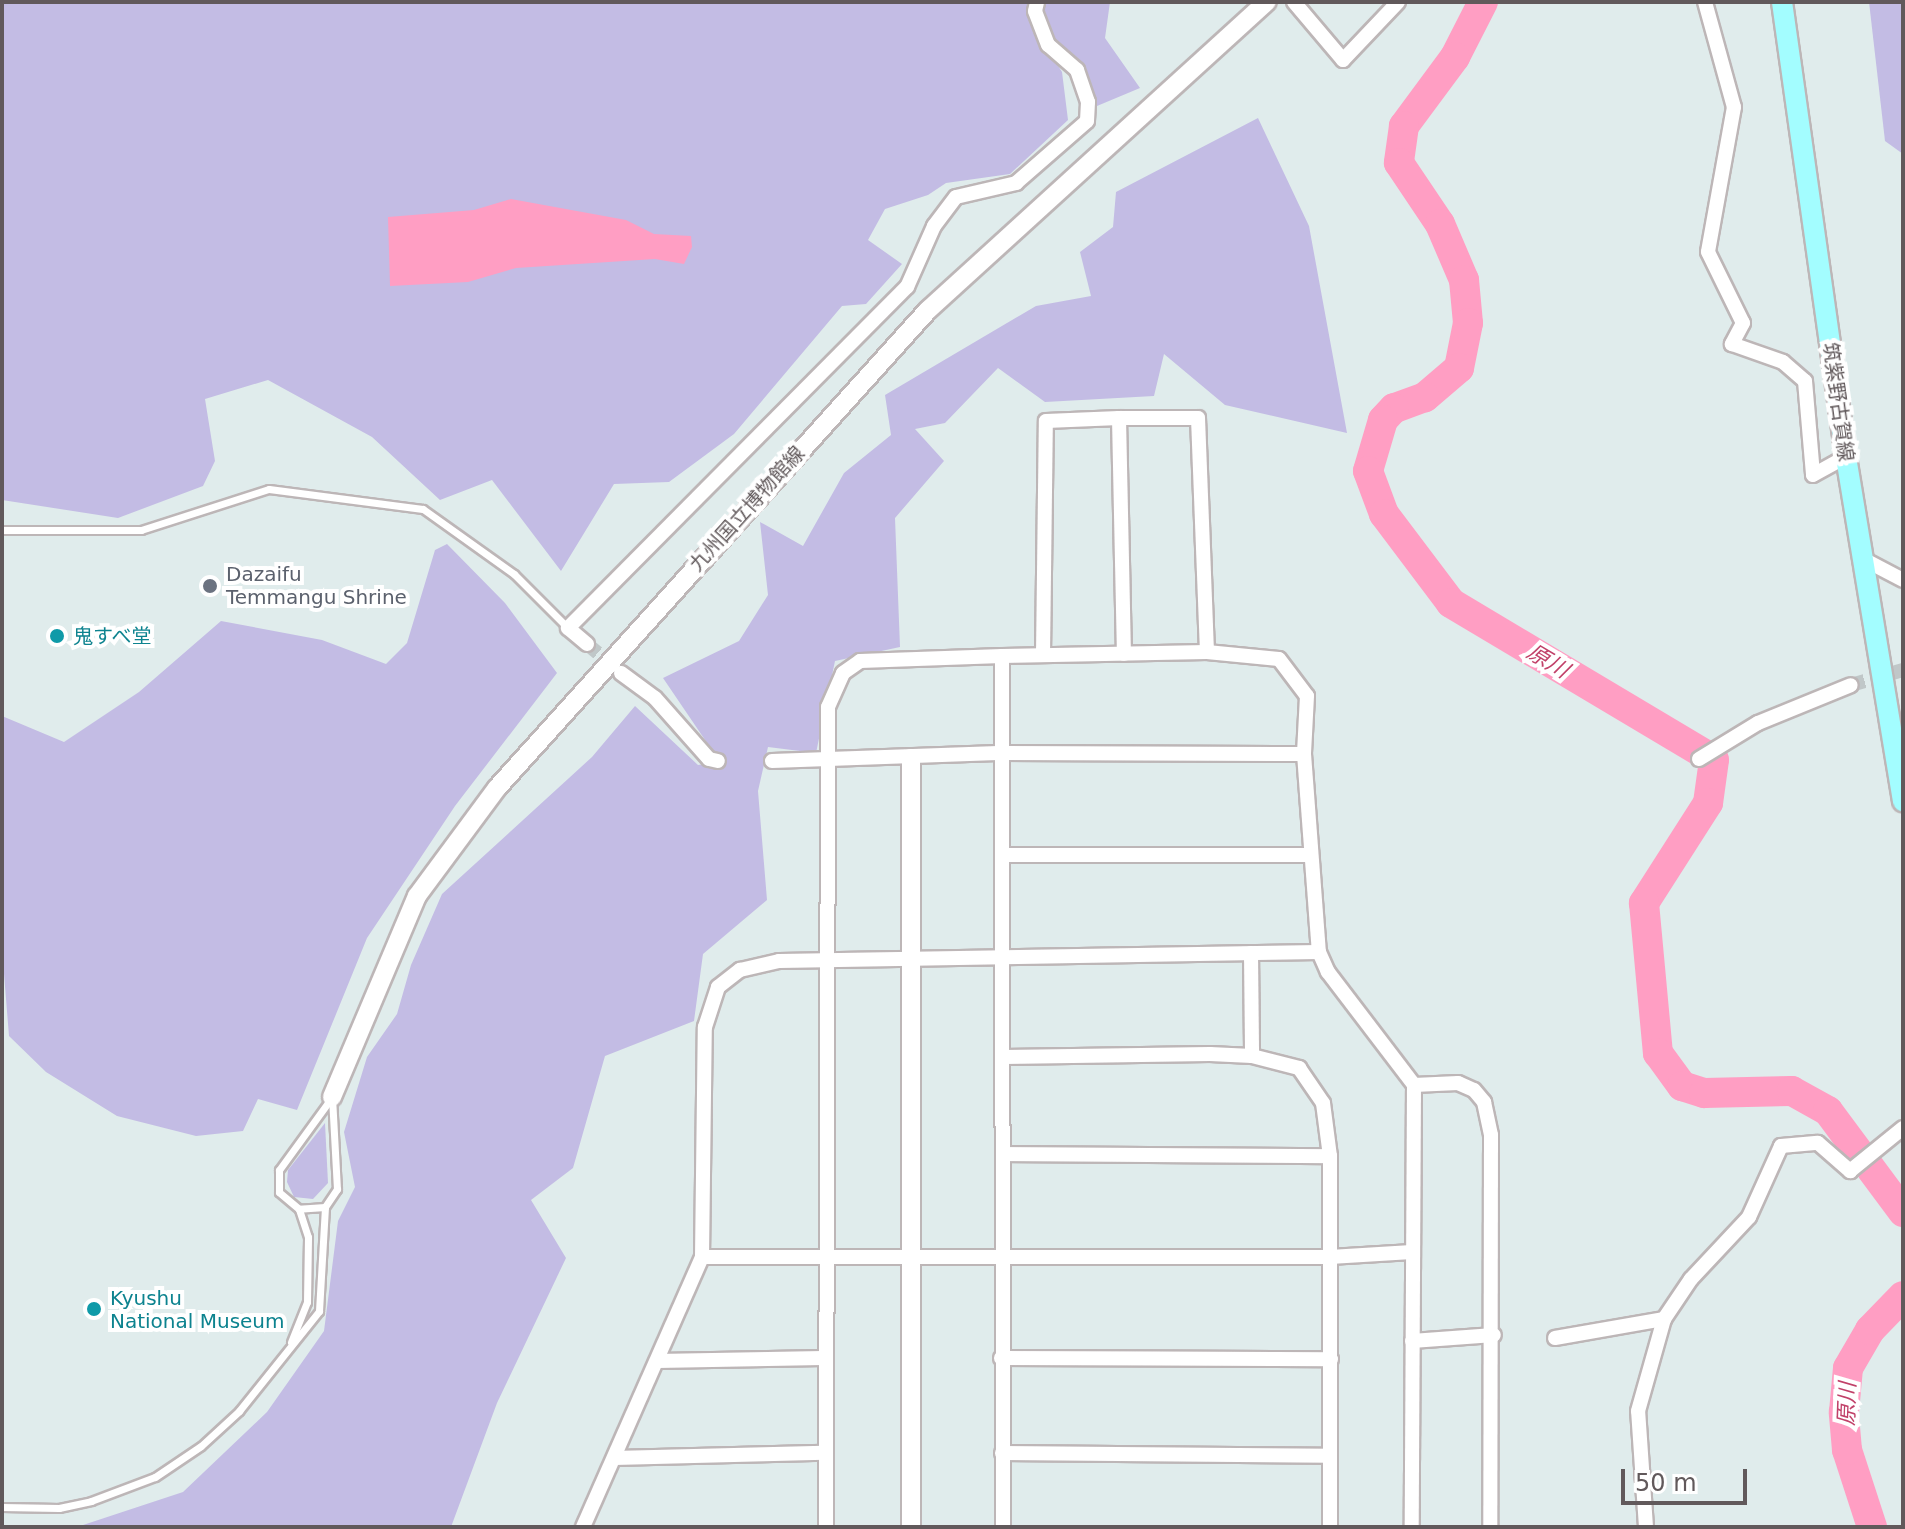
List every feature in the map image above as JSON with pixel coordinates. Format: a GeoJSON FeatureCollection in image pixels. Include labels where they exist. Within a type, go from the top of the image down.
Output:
{"type":"FeatureCollection","features":[{"type":"Feature","properties":{"kind":"main road","name":"九州国立博物館線"},"geometry":{"type":"LineString","coordinates":[[332,1097],[417,896],[497,788],[928,310],[1267,2]]}},
{"type":"Feature","properties":{"kind":"main road","name":"筑紫野古賀線"},"geometry":{"type":"LineString","coordinates":[[1782,2],[1846,457],[1903,801]]}},
{"type":"Feature","properties":{"kind":"main road"},"geometry":{"type":"LineString","coordinates":[[911,758],[911,1527]]}},
{"type":"Feature","properties":{"kind":"street"},"geometry":{"type":"LineString","coordinates":[[587,644],[568,628],[907,287],[934,226],[956,197],[1016,183],[1087,121],[1088,102],[1077,70],[1048,45],[1035,11],[1037,2]]}},
{"type":"Feature","properties":{"kind":"street"},"geometry":{"type":"LineString","coordinates":[[1294,2],[1343,60],[1398,2]]}},
{"type":"Feature","properties":{"kind":"street"},"geometry":{"type":"LineString","coordinates":[[1705,2],[1734,107],[1708,252],[1743,323],[1732,344],[1783,362],[1805,381],[1813,475],[1846,457]]}},
{"type":"Feature","properties":{"kind":"street"},"geometry":{"type":"LineString","coordinates":[[1119,418],[1124,654]]}},
{"type":"Feature","properties":{"kind":"street"},"geometry":{"type":"LineString","coordinates":[[1043,655],[1046,421],[1119,418],[1198,418],[1207,652]]}},
{"type":"Feature","properties":{"kind":"street"},"geometry":{"type":"LineString","coordinates":[[1863,559],[1903,580]]}},
{"type":"Feature","properties":{"kind":"street"},"geometry":{"type":"LineString","coordinates":[[826,1527],[823,1358],[824,756],[831,690],[860,661],[1207,652],[1279,659],[1307,696],[1304,754],[1319,952],[1328,972],[1414,1085],[1412,1527]]}},
{"type":"Feature","properties":{"kind":"street"},"geometry":{"type":"LineString","coordinates":[[1002,656],[1005,753],[1001,1358],[1003,1527]]}},
{"type":"Feature","properties":{"kind":"street"},"geometry":{"type":"LineString","coordinates":[[621,673],[655,698],[709,759],[718,761]]}},
{"type":"Feature","properties":{"kind":"street"},"geometry":{"type":"LineString","coordinates":[[1699,759],[1758,723],[1851,685]]}},
{"type":"Feature","properties":{"kind":"street"},"geometry":{"type":"LineString","coordinates":[[772,761],[824,756],[911,758],[1005,753],[1304,754]]}},
{"type":"Feature","properties":{"kind":"street"},"geometry":{"type":"LineString","coordinates":[[1005,855],[1310,855]]}},
{"type":"Feature","properties":{"kind":"street"},"geometry":{"type":"LineString","coordinates":[[583,1527],[702,1257],[705,1027],[718,987],[740,970],[779,961],[1319,952]]}},
{"type":"Feature","properties":{"kind":"street"},"geometry":{"type":"LineString","coordinates":[[1251,953],[1252,1056]]}},
{"type":"Feature","properties":{"kind":"street"},"geometry":{"type":"LineString","coordinates":[[1004,1057],[1252,1056],[1299,1068],[1323,1103],[1330,1156],[1330,1527]]}},
{"type":"Feature","properties":{"kind":"street"},"geometry":{"type":"LineString","coordinates":[[1414,1085],[1458,1083],[1484,1102],[1493,1170],[1494,1335],[1487,1474],[1490,1527]]}},
{"type":"Feature","properties":{"kind":"street"},"geometry":{"type":"LineString","coordinates":[[1646,1527],[1638,1411],[1664,1319],[1691,1279],[1749,1217],[1781,1146],[1818,1143],[1850,1171],[1903,1128]]}},
{"type":"Feature","properties":{"kind":"street"},"geometry":{"type":"LineString","coordinates":[[1004,1154],[1330,1156]]}},
{"type":"Feature","properties":{"kind":"street"},"geometry":{"type":"LineString","coordinates":[[702,1257],[1330,1257],[1412,1252]]}},
{"type":"Feature","properties":{"kind":"street"},"geometry":{"type":"LineString","coordinates":[[1555,1338],[1664,1319]]}},
{"type":"Feature","properties":{"kind":"street"},"geometry":{"type":"LineString","coordinates":[[1412,1341],[1494,1335]]}},
{"type":"Feature","properties":{"kind":"street"},"geometry":{"type":"LineString","coordinates":[[657,1361],[823,1358]]}},
{"type":"Feature","properties":{"kind":"street"},"geometry":{"type":"LineString","coordinates":[[1001,1358],[1331,1359]]}},
{"type":"Feature","properties":{"kind":"street"},"geometry":{"type":"LineString","coordinates":[[614,1458],[824,1453]]}},
{"type":"Feature","properties":{"kind":"street"},"geometry":{"type":"LineString","coordinates":[[1002,1453],[1329,1456]]}},
{"type":"Feature","properties":{"kind":"lane"},"geometry":{"type":"LineString","coordinates":[[2,530],[141,530],[269,489],[423,509],[514,574],[568,628]]}},
{"type":"Feature","properties":{"kind":"lane"},"geometry":{"type":"LineString","coordinates":[[2,1507],[59,1508],[155,1477],[201,1446],[239,1411],[321,1306],[325,1207],[338,1181],[332,1155],[332,1097]]}},
{"type":"Feature","properties":{"kind":"lane"},"geometry":{"type":"LineString","coordinates":[[287,1351],[307,1302],[308,1237],[299,1209],[279,1192],[279,1170],[332,1097]]}},
{"type":"Feature","properties":{"kind":"lane"},"geometry":{"type":"LineString","coordinates":[[299,1209],[325,1207]]}},
{"type":"Feature","properties":{"kind":"shaded area"},"geometry":{"type":"Polygon","coordinates":[[[2,2],[1030,2],[1031,23],[1062,72],[1068,120],[1010,174],[946,183],[928,195],[885,209],[868,240],[902,264],[866,304],[842,306],[734,434],[669,482],[614,484],[561,571],[492,480],[440,500],[372,437],[268,380],[205,399],[215,461],[203,486],[118,518],[2,500],[2,2]]]}},
{"type":"Feature","properties":{"kind":"shaded area"},"geometry":{"type":"Polygon","coordinates":[[[1043,2],[1110,2],[1105,38],[1140,88],[1097,106],[1074,55],[1051,40],[1043,2]]]}},
{"type":"Feature","properties":{"kind":"shaded area"},"geometry":{"type":"Polygon","coordinates":[[[1869,2],[1903,2],[1903,154],[1885,141],[1869,2]]]}},
{"type":"Feature","properties":{"kind":"shaded area"},"geometry":{"type":"Polygon","coordinates":[[[1258,118],[1309,226],[1347,433],[1225,405],[1164,354],[1154,396],[1045,402],[998,368],[945,423],[915,429],[944,461],[895,518],[900,647],[835,661],[816,753],[768,747],[758,791],[767,900],[703,954],[694,1021],[605,1056],[573,1168],[531,1200],[566,1258],[497,1403],[451,1527],[77,1527],[183,1492],[267,1412],[324,1331],[338,1221],[355,1187],[344,1132],[367,1057],[397,1014],[411,965],[442,894],[592,757],[635,706],[698,765],[720,762],[663,678],[739,641],[768,595],[760,522],[803,546],[844,473],[891,435],[885,395],[1036,306],[1091,296],[1080,252],[1113,227],[1116,192],[1258,118]]]}},
{"type":"Feature","properties":{"kind":"shaded area"},"geometry":{"type":"Polygon","coordinates":[[[511,199],[626,220],[654,234],[691,236],[692,247],[684,264],[655,259],[516,268],[468,282],[390,286],[388,217],[474,210],[511,199]]]}},
{"type":"Feature","properties":{"kind":"shaded area"},"geometry":{"type":"Polygon","coordinates":[[[447,544],[505,603],[557,673],[455,806],[367,938],[297,1110],[258,1099],[243,1131],[196,1136],[117,1116],[46,1072],[9,1036],[2,949],[2,716],[64,742],[139,692],[221,621],[322,640],[386,664],[407,643],[435,550],[447,544]]]}},
{"type":"Feature","properties":{"kind":"shaded area"},"geometry":{"type":"Polygon","coordinates":[[[325,1123],[328,1183],[313,1199],[294,1197],[287,1182],[288,1170],[325,1123]]]}},
{"type":"Feature","properties":{"kind":"waterway","name":"原川"},"geometry":{"type":"LineString","coordinates":[[1483,2],[1455,57],[1404,126],[1399,163],[1440,224],[1464,280],[1468,323],[1459,368],[1425,397],[1394,408],[1383,420],[1368,471],[1384,514],[1451,603],[1714,760],[1708,803],[1644,903],[1658,1053],[1682,1086],[1704,1093],[1792,1091],[1828,1111],[1903,1212]]}},
{"type":"Feature","properties":{"kind":"waterway","name":"原川"},"geometry":{"type":"LineString","coordinates":[[1872,1527],[1847,1450],[1844,1412],[1848,1368],[1870,1330],[1903,1296]]}},
{"type":"Feature","properties":{"kind":"tunnel"},"geometry":{"type":"LineString","coordinates":[[587,644],[618,670]]}},
{"type":"Feature","properties":{"kind":"tunnel"},"geometry":{"type":"LineString","coordinates":[[1851,685],[1903,670]]}},
{"type":"Feature","properties":{"kind":"place","name":"Dazaifu Temmangu Shrine"},"geometry":{"type":"Point","coordinates":[210,586]}},
{"type":"Feature","properties":{"kind":"place","name":"鬼すべ堂"},"geometry":{"type":"Point","coordinates":[57,636]}},
{"type":"Feature","properties":{"kind":"place","name":"Kyushu National Museum"},"geometry":{"type":"Point","coordinates":[94,1309]}}]}
